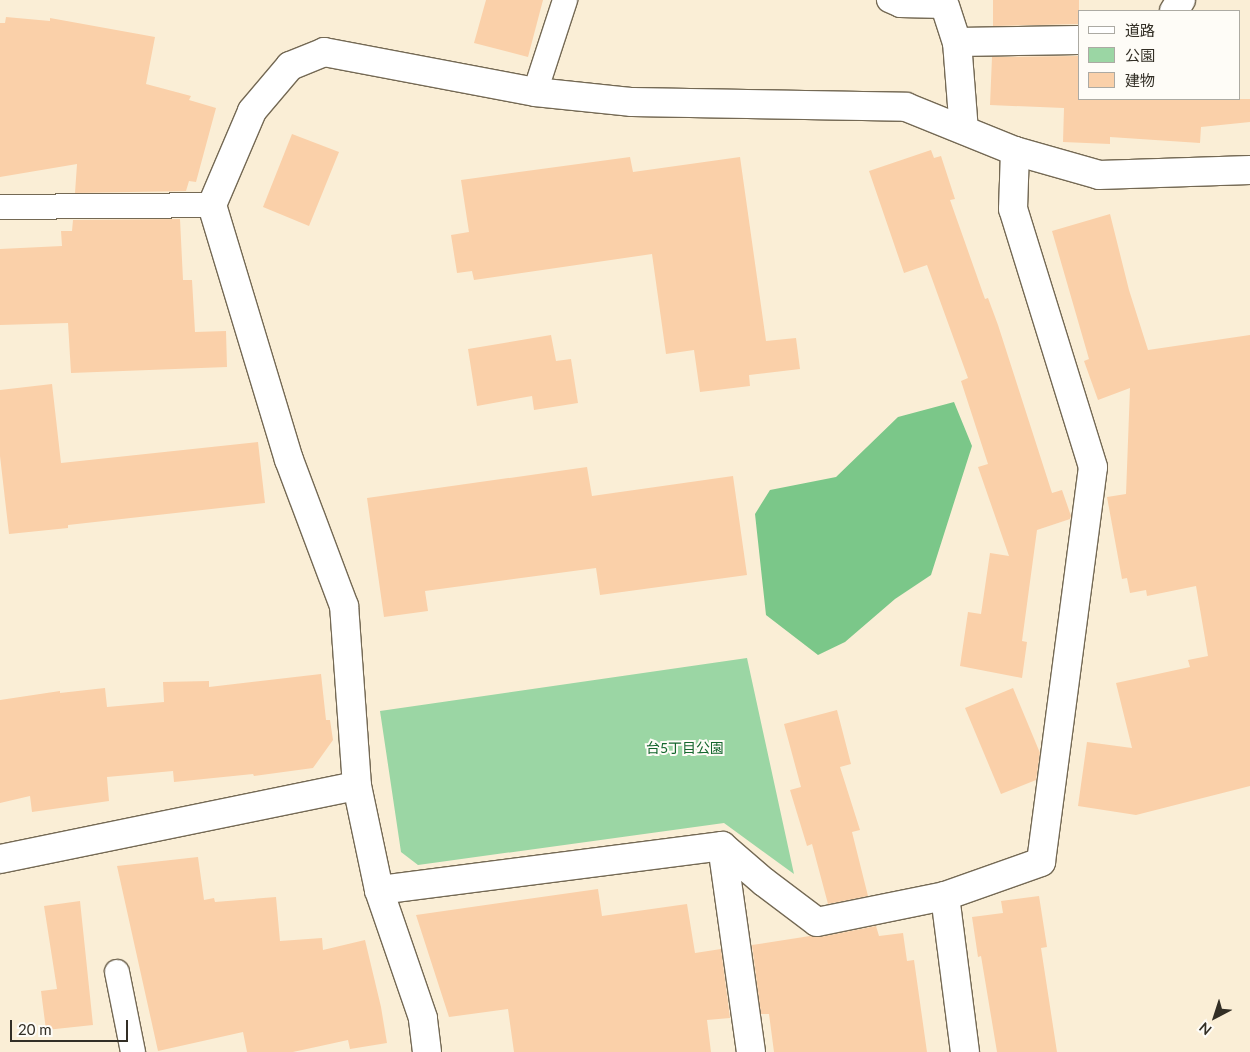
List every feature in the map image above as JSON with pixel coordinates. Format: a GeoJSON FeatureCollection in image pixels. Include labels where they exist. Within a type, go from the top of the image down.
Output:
{"type":"FeatureCollection","features":[{"type":"Feature","properties":{"kind":"street"},"geometry":{"type":"LineString","coordinates":[[944,3],[957,42],[964,130]]}},
{"type":"Feature","properties":{"kind":"street"},"geometry":{"type":"LineString","coordinates":[[957,42],[1078,40]]}},
{"type":"Feature","properties":{"kind":"street"},"geometry":{"type":"LineString","coordinates":[[428,1052],[423,1018],[379,890],[357,786],[344,606],[289,460],[212,205],[252,111],[290,66],[324,52],[534,92],[632,102],[906,107],[1015,151],[1099,175],[1250,170]]}},
{"type":"Feature","properties":{"kind":"street"},"geometry":{"type":"LineString","coordinates":[[379,890],[722,846],[764,882],[817,922],[945,896],[1041,862],[1093,466],[1013,209],[1015,151]]}},
{"type":"Feature","properties":{"kind":"street"},"geometry":{"type":"LineString","coordinates":[[0,859],[357,786]]}},
{"type":"Feature","properties":{"kind":"street"},"geometry":{"type":"LineString","coordinates":[[722,846],[751,1052]]}},
{"type":"Feature","properties":{"kind":"street"},"geometry":{"type":"LineString","coordinates":[[945,896],[965,1052]]}},
{"type":"Feature","properties":{"kind":"lane"},"geometry":{"type":"LineString","coordinates":[[534,92],[564,0]]}},
{"type":"Feature","properties":{"kind":"lane"},"geometry":{"type":"LineString","coordinates":[[889,0],[900,5],[944,3]]}},
{"type":"Feature","properties":{"kind":"lane"},"geometry":{"type":"LineString","coordinates":[[0,206],[212,205]]}},
{"type":"Feature","properties":{"kind":"lane"},"geometry":{"type":"LineString","coordinates":[[117,972],[134,1052]]}},
{"type":"Feature","properties":{"kind":"green space"},"geometry":{"type":"Polygon","coordinates":[[[954,402],[972,446],[931,575],[895,599],[845,642],[818,655],[766,615],[755,514],[770,490],[836,477],[898,417],[954,402]]]}},
{"type":"Feature","properties":{"kind":"green space","name":"台5丁目公園"},"geometry":{"type":"Polygon","coordinates":[[[747,658],[794,874],[724,823],[418,865],[401,852],[380,711],[747,658]]]}},
{"type":"Feature","properties":{"kind":"building"},"geometry":{"type":"Polygon","coordinates":[[[486,0],[543,0],[528,57],[474,43],[486,0]]]}},
{"type":"Feature","properties":{"kind":"building"},"geometry":{"type":"Polygon","coordinates":[[[993,0],[1079,0],[1078,24],[993,26],[993,0]]]}},
{"type":"Feature","properties":{"kind":"building"},"geometry":{"type":"Polygon","coordinates":[[[6,17],[50,21],[50,18],[155,37],[146,84],[191,96],[189,100],[216,108],[196,182],[189,181],[186,191],[75,193],[77,164],[0,177],[0,23],[5,23],[6,17]]]}},
{"type":"Feature","properties":{"kind":"building"},"geometry":{"type":"Polygon","coordinates":[[[1078,56],[1078,100],[1250,99],[1250,122],[1201,127],[1200,143],[1110,137],[1110,144],[1063,142],[1064,108],[990,105],[992,57],[1078,56]]]}},
{"type":"Feature","properties":{"kind":"building"},"geometry":{"type":"Polygon","coordinates":[[[292,134],[339,152],[309,226],[263,207],[292,134]]]}},
{"type":"Feature","properties":{"kind":"building"},"geometry":{"type":"Polygon","coordinates":[[[931,150],[934,158],[941,156],[955,199],[950,200],[985,299],[988,298],[998,325],[1052,493],[1062,490],[1071,516],[1070,519],[1037,530],[1022,641],[1027,642],[1022,678],[960,666],[968,612],[981,614],[990,553],[1009,556],[978,467],[988,464],[961,381],[968,378],[927,265],[904,273],[869,171],[931,150]]]}},
{"type":"Feature","properties":{"kind":"building"},"geometry":{"type":"Polygon","coordinates":[[[630,157],[633,172],[740,157],[766,341],[796,338],[800,369],[749,375],[750,386],[700,392],[694,350],[666,354],[652,254],[474,280],[472,271],[457,273],[451,235],[469,232],[461,180],[630,157]]]}},
{"type":"Feature","properties":{"kind":"building"},"geometry":{"type":"Polygon","coordinates":[[[1110,214],[1129,290],[1148,350],[1250,335],[1250,786],[1136,815],[1078,806],[1087,742],[1132,748],[1116,683],[1190,667],[1188,660],[1208,656],[1196,586],[1147,596],[1146,590],[1130,593],[1127,578],[1122,579],[1107,497],[1126,494],[1130,388],[1098,400],[1084,361],[1089,359],[1052,231],[1110,214]]]}},
{"type":"Feature","properties":{"kind":"building"},"geometry":{"type":"Polygon","coordinates":[[[180,219],[183,280],[192,280],[195,332],[226,331],[227,367],[71,373],[68,323],[0,325],[0,249],[62,246],[61,231],[72,231],[73,220],[180,219]]]}},
{"type":"Feature","properties":{"kind":"building"},"geometry":{"type":"Polygon","coordinates":[[[551,335],[556,361],[571,359],[578,403],[534,410],[532,396],[477,406],[468,349],[551,335]]]}},
{"type":"Feature","properties":{"kind":"building"},"geometry":{"type":"Polygon","coordinates":[[[52,384],[61,463],[258,442],[265,503],[68,525],[68,528],[9,534],[0,456],[0,390],[52,384]]]}},
{"type":"Feature","properties":{"kind":"building"},"geometry":{"type":"Polygon","coordinates":[[[587,467],[592,496],[733,476],[747,575],[600,595],[596,568],[425,591],[428,611],[384,617],[367,498],[587,467]]]}},
{"type":"Feature","properties":{"kind":"building"},"geometry":{"type":"Polygon","coordinates":[[[321,674],[326,720],[330,720],[333,740],[313,768],[254,776],[253,774],[174,782],[173,771],[107,777],[109,801],[32,812],[30,796],[0,803],[0,700],[60,691],[60,693],[105,688],[107,707],[164,702],[163,682],[209,681],[209,687],[321,674]]]}},
{"type":"Feature","properties":{"kind":"building"},"geometry":{"type":"Polygon","coordinates":[[[1013,688],[1040,753],[1036,780],[1001,794],[965,708],[1013,688]]]}},
{"type":"Feature","properties":{"kind":"building"},"geometry":{"type":"Polygon","coordinates":[[[837,710],[851,764],[840,767],[860,830],[852,832],[868,896],[828,904],[812,844],[807,846],[790,790],[801,787],[784,724],[837,710]]]}},
{"type":"Feature","properties":{"kind":"building"},"geometry":{"type":"Polygon","coordinates":[[[198,857],[204,900],[214,898],[215,902],[276,897],[280,941],[322,938],[323,950],[365,940],[381,1007],[387,1043],[350,1049],[348,1040],[293,1052],[247,1052],[243,1032],[158,1051],[117,866],[198,857]]]}},
{"type":"Feature","properties":{"kind":"building"},"geometry":{"type":"Polygon","coordinates":[[[598,889],[602,916],[687,904],[695,953],[721,949],[730,1018],[707,1020],[711,1052],[514,1052],[508,1009],[449,1017],[416,915],[598,889]]]}},
{"type":"Feature","properties":{"kind":"building"},"geometry":{"type":"Polygon","coordinates":[[[1039,896],[1047,947],[1041,948],[1057,1052],[997,1052],[981,956],[978,957],[972,917],[1003,913],[1001,901],[1039,896]]]}},
{"type":"Feature","properties":{"kind":"building"},"geometry":{"type":"Polygon","coordinates":[[[80,901],[93,1025],[46,1030],[41,991],[57,989],[44,906],[80,901]]]}},
{"type":"Feature","properties":{"kind":"building"},"geometry":{"type":"Polygon","coordinates":[[[876,926],[879,936],[903,933],[907,961],[914,960],[927,1052],[774,1052],[769,1014],[761,1014],[752,945],[810,936],[820,937],[876,926]]]}}]}
